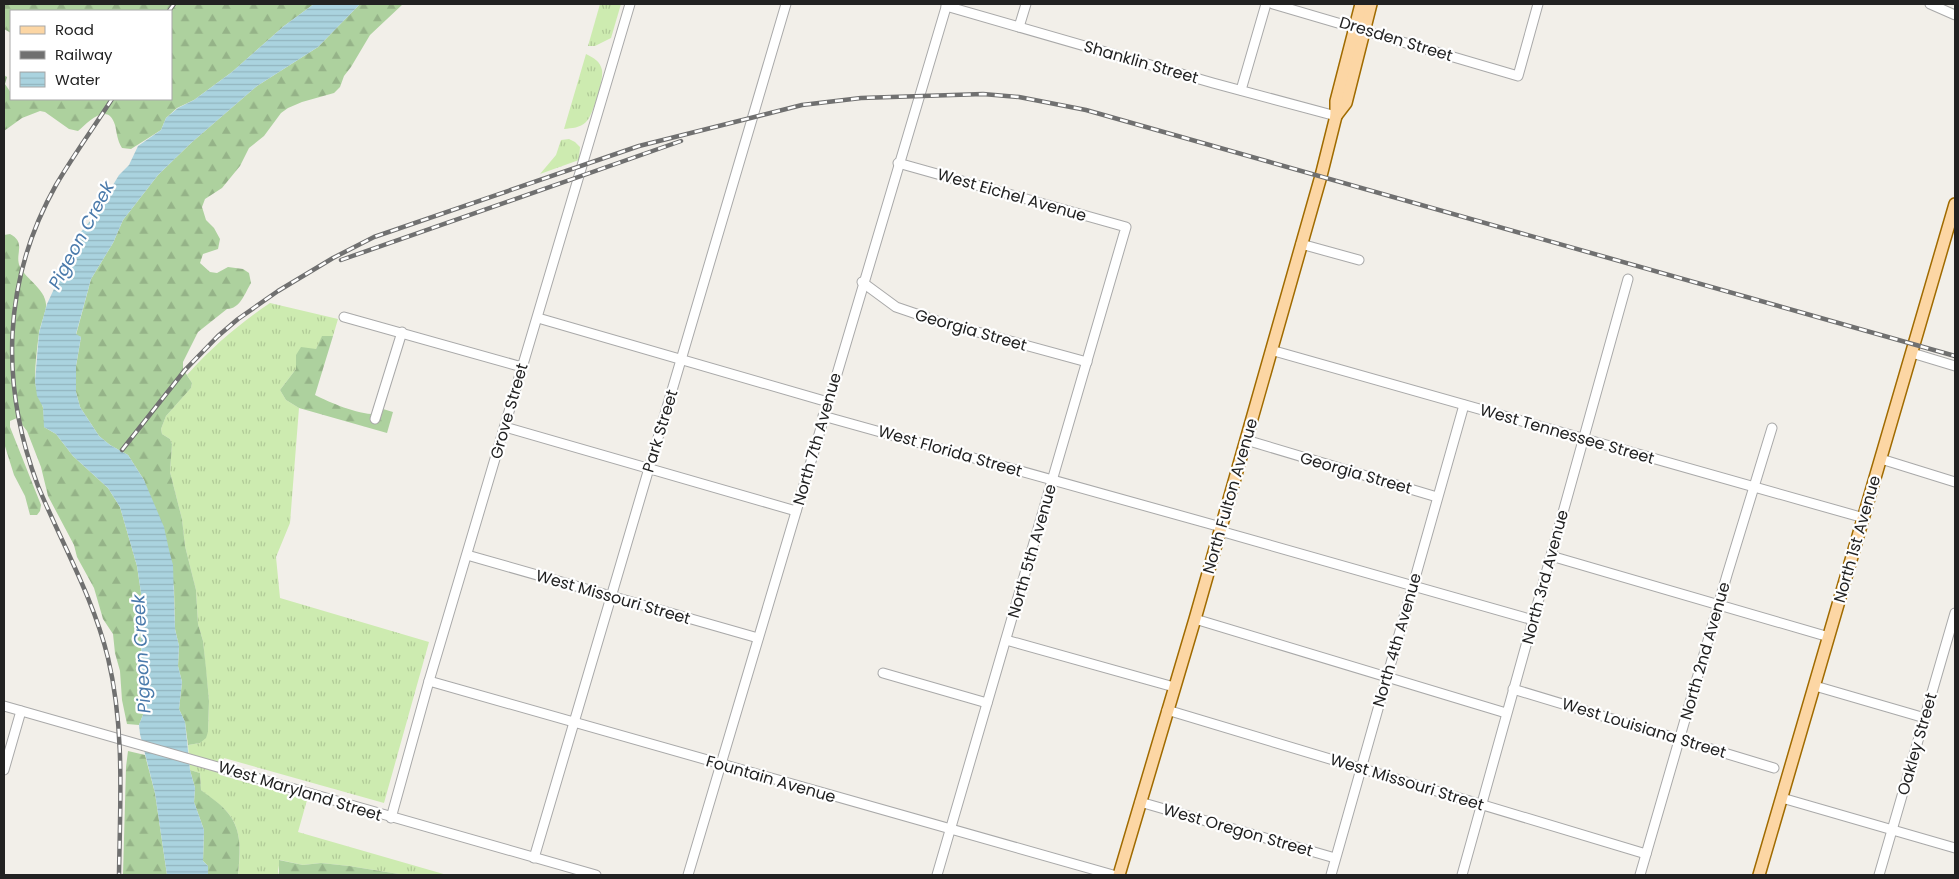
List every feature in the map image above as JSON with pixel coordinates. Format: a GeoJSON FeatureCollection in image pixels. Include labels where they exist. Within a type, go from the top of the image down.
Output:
{"type":"FeatureCollection","features":[{"type":"Feature","properties":{"kind":"main road","name":"North Fulton Avenue"},"geometry":{"type":"LineString","coordinates":[[1359,28],[1361,4]]}},
{"type":"Feature","properties":{"kind":"main road","name":"North Fulton Avenue"},"geometry":{"type":"LineString","coordinates":[[1119,875],[1195,619],[1302,244],[1336,116],[1336,101],[1359,28],[1371,4]]}},
{"type":"Feature","properties":{"kind":"main road","name":"North 1st Avenue"},"geometry":{"type":"LineString","coordinates":[[1760,875],[1912,353],[1952,230],[1955,204]]}},
{"type":"Feature","properties":{"kind":"street","name":"Grove Street"},"geometry":{"type":"LineString","coordinates":[[391,818],[630,4]]}},
{"type":"Feature","properties":{"kind":"street","name":"Park Street"},"geometry":{"type":"LineString","coordinates":[[534,858],[786,4]]}},
{"type":"Feature","properties":{"kind":"street"},"geometry":{"type":"LineString","coordinates":[[1020,27],[1026,4]]}},
{"type":"Feature","properties":{"kind":"street"},"geometry":{"type":"LineString","coordinates":[[1241,90],[1266,4]]}},
{"type":"Feature","properties":{"kind":"street","name":"Dresden Street"},"geometry":{"type":"LineString","coordinates":[[1273,4],[1518,76],[1538,4]]}},
{"type":"Feature","properties":{"kind":"street"},"geometry":{"type":"LineString","coordinates":[[1930,4],[1955,16]]}},
{"type":"Feature","properties":{"kind":"street","name":"Shanklin Street"},"geometry":{"type":"LineString","coordinates":[[946,5],[1336,116]]}},
{"type":"Feature","properties":{"kind":"street","name":"North 7th Avenue"},"geometry":{"type":"LineString","coordinates":[[688,875],[862,282],[946,5]]}},
{"type":"Feature","properties":{"kind":"street","name":"West Eichel Avenue"},"geometry":{"type":"LineString","coordinates":[[898,163],[1126,227]]}},
{"type":"Feature","properties":{"kind":"street","name":"North 5th Avenue"},"geometry":{"type":"LineString","coordinates":[[937,875],[1126,227]]}},
{"type":"Feature","properties":{"kind":"street"},"geometry":{"type":"LineString","coordinates":[[1302,244],[1359,260]]}},
{"type":"Feature","properties":{"kind":"street","name":"North 3rd Avenue"},"geometry":{"type":"LineString","coordinates":[[1462,875],[1628,279]]}},
{"type":"Feature","properties":{"kind":"street","name":"Georgia Street"},"geometry":{"type":"LineString","coordinates":[[862,282],[896,308],[936,322],[1087,362]]}},
{"type":"Feature","properties":{"kind":"street"},"geometry":{"type":"LineString","coordinates":[[344,317],[522,367]]}},
{"type":"Feature","properties":{"kind":"street"},"geometry":{"type":"LineString","coordinates":[[538,318],[828,402]]}},
{"type":"Feature","properties":{"kind":"street"},"geometry":{"type":"LineString","coordinates":[[375,418],[402,332]]}},
{"type":"Feature","properties":{"kind":"street","name":"West Tennessee Street"},"geometry":{"type":"LineString","coordinates":[[1271,350],[1864,518]]}},
{"type":"Feature","properties":{"kind":"street"},"geometry":{"type":"LineString","coordinates":[[1912,353],[1955,366]]}},
{"type":"Feature","properties":{"kind":"street","name":"North 4th Avenue"},"geometry":{"type":"LineString","coordinates":[[1331,875],[1464,405]]}},
{"type":"Feature","properties":{"kind":"street","name":"West Florida Street"},"geometry":{"type":"LineString","coordinates":[[823,416],[1052,480],[1532,620]]}},
{"type":"Feature","properties":{"kind":"street"},"geometry":{"type":"LineString","coordinates":[[505,428],[796,511]]}},
{"type":"Feature","properties":{"kind":"street","name":"North 2nd Avenue"},"geometry":{"type":"LineString","coordinates":[[1640,875],[1772,428]]}},
{"type":"Feature","properties":{"kind":"street","name":"Georgia Street"},"geometry":{"type":"LineString","coordinates":[[1246,440],[1437,497]]}},
{"type":"Feature","properties":{"kind":"street"},"geometry":{"type":"LineString","coordinates":[[1881,460],[1955,482]]}},
{"type":"Feature","properties":{"kind":"street","name":"West Missouri Street"},"geometry":{"type":"LineString","coordinates":[[467,555],[758,638]]}},
{"type":"Feature","properties":{"kind":"street"},"geometry":{"type":"LineString","coordinates":[[1552,556],[1829,637]]}},
{"type":"Feature","properties":{"kind":"street","name":"Oakley Street"},"geometry":{"type":"LineString","coordinates":[[1879,875],[1955,613]]}},
{"type":"Feature","properties":{"kind":"street"},"geometry":{"type":"LineString","coordinates":[[1195,619],[1506,713]]}},
{"type":"Feature","properties":{"kind":"street"},"geometry":{"type":"LineString","coordinates":[[1006,640],[1174,687]]}},
{"type":"Feature","properties":{"kind":"street"},"geometry":{"type":"LineString","coordinates":[[883,674],[987,703]]}},
{"type":"Feature","properties":{"kind":"street","name":"Fountain Avenue"},"geometry":{"type":"LineString","coordinates":[[430,681],[720,765],[1113,875]]}},
{"type":"Feature","properties":{"kind":"street"},"geometry":{"type":"LineString","coordinates":[[1815,686],[1925,718]]}},
{"type":"Feature","properties":{"kind":"street","name":"West Louisiana Street"},"geometry":{"type":"LineString","coordinates":[[1513,689],[1774,768]]}},
{"type":"Feature","properties":{"kind":"street","name":"West Maryland Street"},"geometry":{"type":"LineString","coordinates":[[4,706],[596,875]]}},
{"type":"Feature","properties":{"kind":"street","name":"West Missouri Street"},"geometry":{"type":"LineString","coordinates":[[1167,710],[1646,854]]}},
{"type":"Feature","properties":{"kind":"street"},"geometry":{"type":"LineString","coordinates":[[4,770],[20,711]]}},
{"type":"Feature","properties":{"kind":"street"},"geometry":{"type":"LineString","coordinates":[[1782,798],[1955,848]]}},
{"type":"Feature","properties":{"kind":"street","name":"West Oregon Street"},"geometry":{"type":"LineString","coordinates":[[1140,802],[1336,858]]}},
{"type":"Feature","properties":{"kind":"green space"},"geometry":{"type":"Polygon","coordinates":[[[4,4],[314,4],[284,26],[232,72],[194,100],[177,108],[166,118],[161,130],[131,149],[122,148],[112,118],[103,114],[92,119],[78,131],[69,129],[45,112],[40,111],[22,118],[4,131],[4,75],[7,77],[5,84],[10,92],[10,100],[172,100],[172,10],[10,10],[10,32],[4,29],[4,4]]]}},
{"type":"Feature","properties":{"kind":"green space"},"geometry":{"type":"Polygon","coordinates":[[[360,4],[403,4],[370,35],[344,76],[340,87],[334,93],[302,102],[281,113],[264,136],[249,148],[240,166],[222,188],[205,199],[202,207],[206,220],[214,228],[220,239],[218,249],[203,254],[200,263],[210,272],[217,273],[228,267],[243,269],[249,273],[251,283],[239,303],[227,309],[198,332],[183,362],[183,369],[192,383],[191,388],[166,416],[161,429],[162,434],[170,439],[172,444],[170,472],[182,519],[185,546],[196,590],[198,624],[203,641],[209,701],[208,732],[206,738],[200,743],[188,745],[185,722],[179,709],[182,682],[178,666],[179,646],[175,629],[174,587],[144,480],[128,455],[99,436],[80,407],[76,392],[76,366],[81,337],[76,335],[91,279],[113,243],[123,220],[158,175],[191,143],[257,86],[318,47],[360,4]]]}},
{"type":"Feature","properties":{"kind":"green space"},"geometry":{"type":"Polygon","coordinates":[[[600,4],[621,4],[611,38],[595,46],[588,46],[600,4]]]}},
{"type":"Feature","properties":{"kind":"green space"},"geometry":{"type":"Polygon","coordinates":[[[586,54],[598,62],[602,70],[597,97],[592,113],[584,124],[579,127],[564,129],[586,54]]]}},
{"type":"Feature","properties":{"kind":"green space"},"geometry":{"type":"Polygon","coordinates":[[[569,139],[580,147],[579,160],[540,174],[556,155],[561,140],[569,139]]]}},
{"type":"Feature","properties":{"kind":"green space"},"geometry":{"type":"Polygon","coordinates":[[[10,234],[18,241],[20,267],[39,289],[46,304],[39,333],[35,373],[36,387],[43,408],[44,427],[56,434],[73,456],[108,488],[120,507],[137,566],[141,593],[140,620],[144,712],[139,725],[127,724],[113,634],[103,619],[94,588],[48,496],[41,467],[27,431],[17,418],[10,421],[10,427],[41,505],[37,515],[30,515],[25,496],[14,475],[4,443],[4,235],[10,234]]]}},
{"type":"Feature","properties":{"kind":"green space"},"geometry":{"type":"Polygon","coordinates":[[[270,303],[338,319],[333,336],[322,337],[316,349],[296,355],[296,369],[280,390],[286,400],[299,408],[290,523],[276,557],[280,598],[429,642],[384,803],[224,758],[220,775],[307,800],[298,832],[447,875],[405,875],[349,866],[321,863],[303,865],[280,860],[279,875],[238,875],[239,843],[233,820],[222,807],[201,790],[200,773],[190,770],[188,745],[200,743],[208,732],[209,701],[203,641],[198,624],[196,590],[185,546],[182,519],[170,472],[172,444],[170,439],[162,434],[161,429],[166,416],[191,388],[192,383],[187,375],[226,336],[270,303]]]}},
{"type":"Feature","properties":{"kind":"green space"},"geometry":{"type":"Polygon","coordinates":[[[322,336],[333,336],[315,395],[364,413],[379,414],[383,409],[393,412],[387,433],[299,408],[286,400],[280,390],[296,369],[296,355],[301,347],[316,349],[322,336]]]}},
{"type":"Feature","properties":{"kind":"green space"},"geometry":{"type":"Polygon","coordinates":[[[128,751],[145,755],[155,793],[167,875],[123,875],[128,751]]]}},
{"type":"Feature","properties":{"kind":"green space"},"geometry":{"type":"Polygon","coordinates":[[[190,770],[200,773],[201,790],[222,807],[233,820],[239,843],[238,875],[208,875],[208,866],[203,861],[204,830],[194,802],[195,788],[190,770]]]}},
{"type":"Feature","properties":{"kind":"green space"},"geometry":{"type":"Polygon","coordinates":[[[279,860],[303,865],[321,863],[349,866],[405,875],[279,875],[279,860]]]}},
{"type":"Feature","properties":{"kind":"water","name":"Pigeon Creek"},"geometry":{"type":"Polygon","coordinates":[[[314,4],[360,4],[318,47],[257,86],[191,143],[158,175],[123,220],[113,243],[91,279],[76,334],[81,337],[76,366],[76,392],[80,407],[99,436],[128,455],[144,480],[164,527],[173,565],[175,629],[179,646],[178,666],[182,682],[179,709],[185,722],[190,770],[195,788],[194,802],[204,830],[203,861],[208,866],[208,875],[167,875],[155,793],[139,725],[144,712],[140,620],[141,593],[137,566],[120,507],[108,488],[73,456],[56,434],[44,427],[43,407],[37,396],[35,381],[39,333],[47,304],[80,233],[95,215],[119,175],[129,165],[138,146],[161,130],[166,118],[178,108],[194,100],[232,72],[284,26],[314,4]]]}},
{"type":"Feature","properties":{"kind":"railway"},"geometry":{"type":"LineString","coordinates":[[170,10],[174,4]]}},
{"type":"Feature","properties":{"kind":"railway"},"geometry":{"type":"LineString","coordinates":[[122,450],[185,370],[218,336],[238,319],[278,291],[333,258],[374,237],[639,146],[802,105],[861,98],[983,94],[1019,97],[1086,110],[1955,356]]}},
{"type":"Feature","properties":{"kind":"railway"},"geometry":{"type":"LineString","coordinates":[[111,100],[56,185],[38,221],[25,258],[12,334],[17,410],[26,448],[38,486],[86,592],[102,635],[108,658],[117,712],[119,739],[119,875]]}},
{"type":"Feature","properties":{"kind":"railway"},"geometry":{"type":"LineString","coordinates":[[341,260],[681,141]]}}]}
